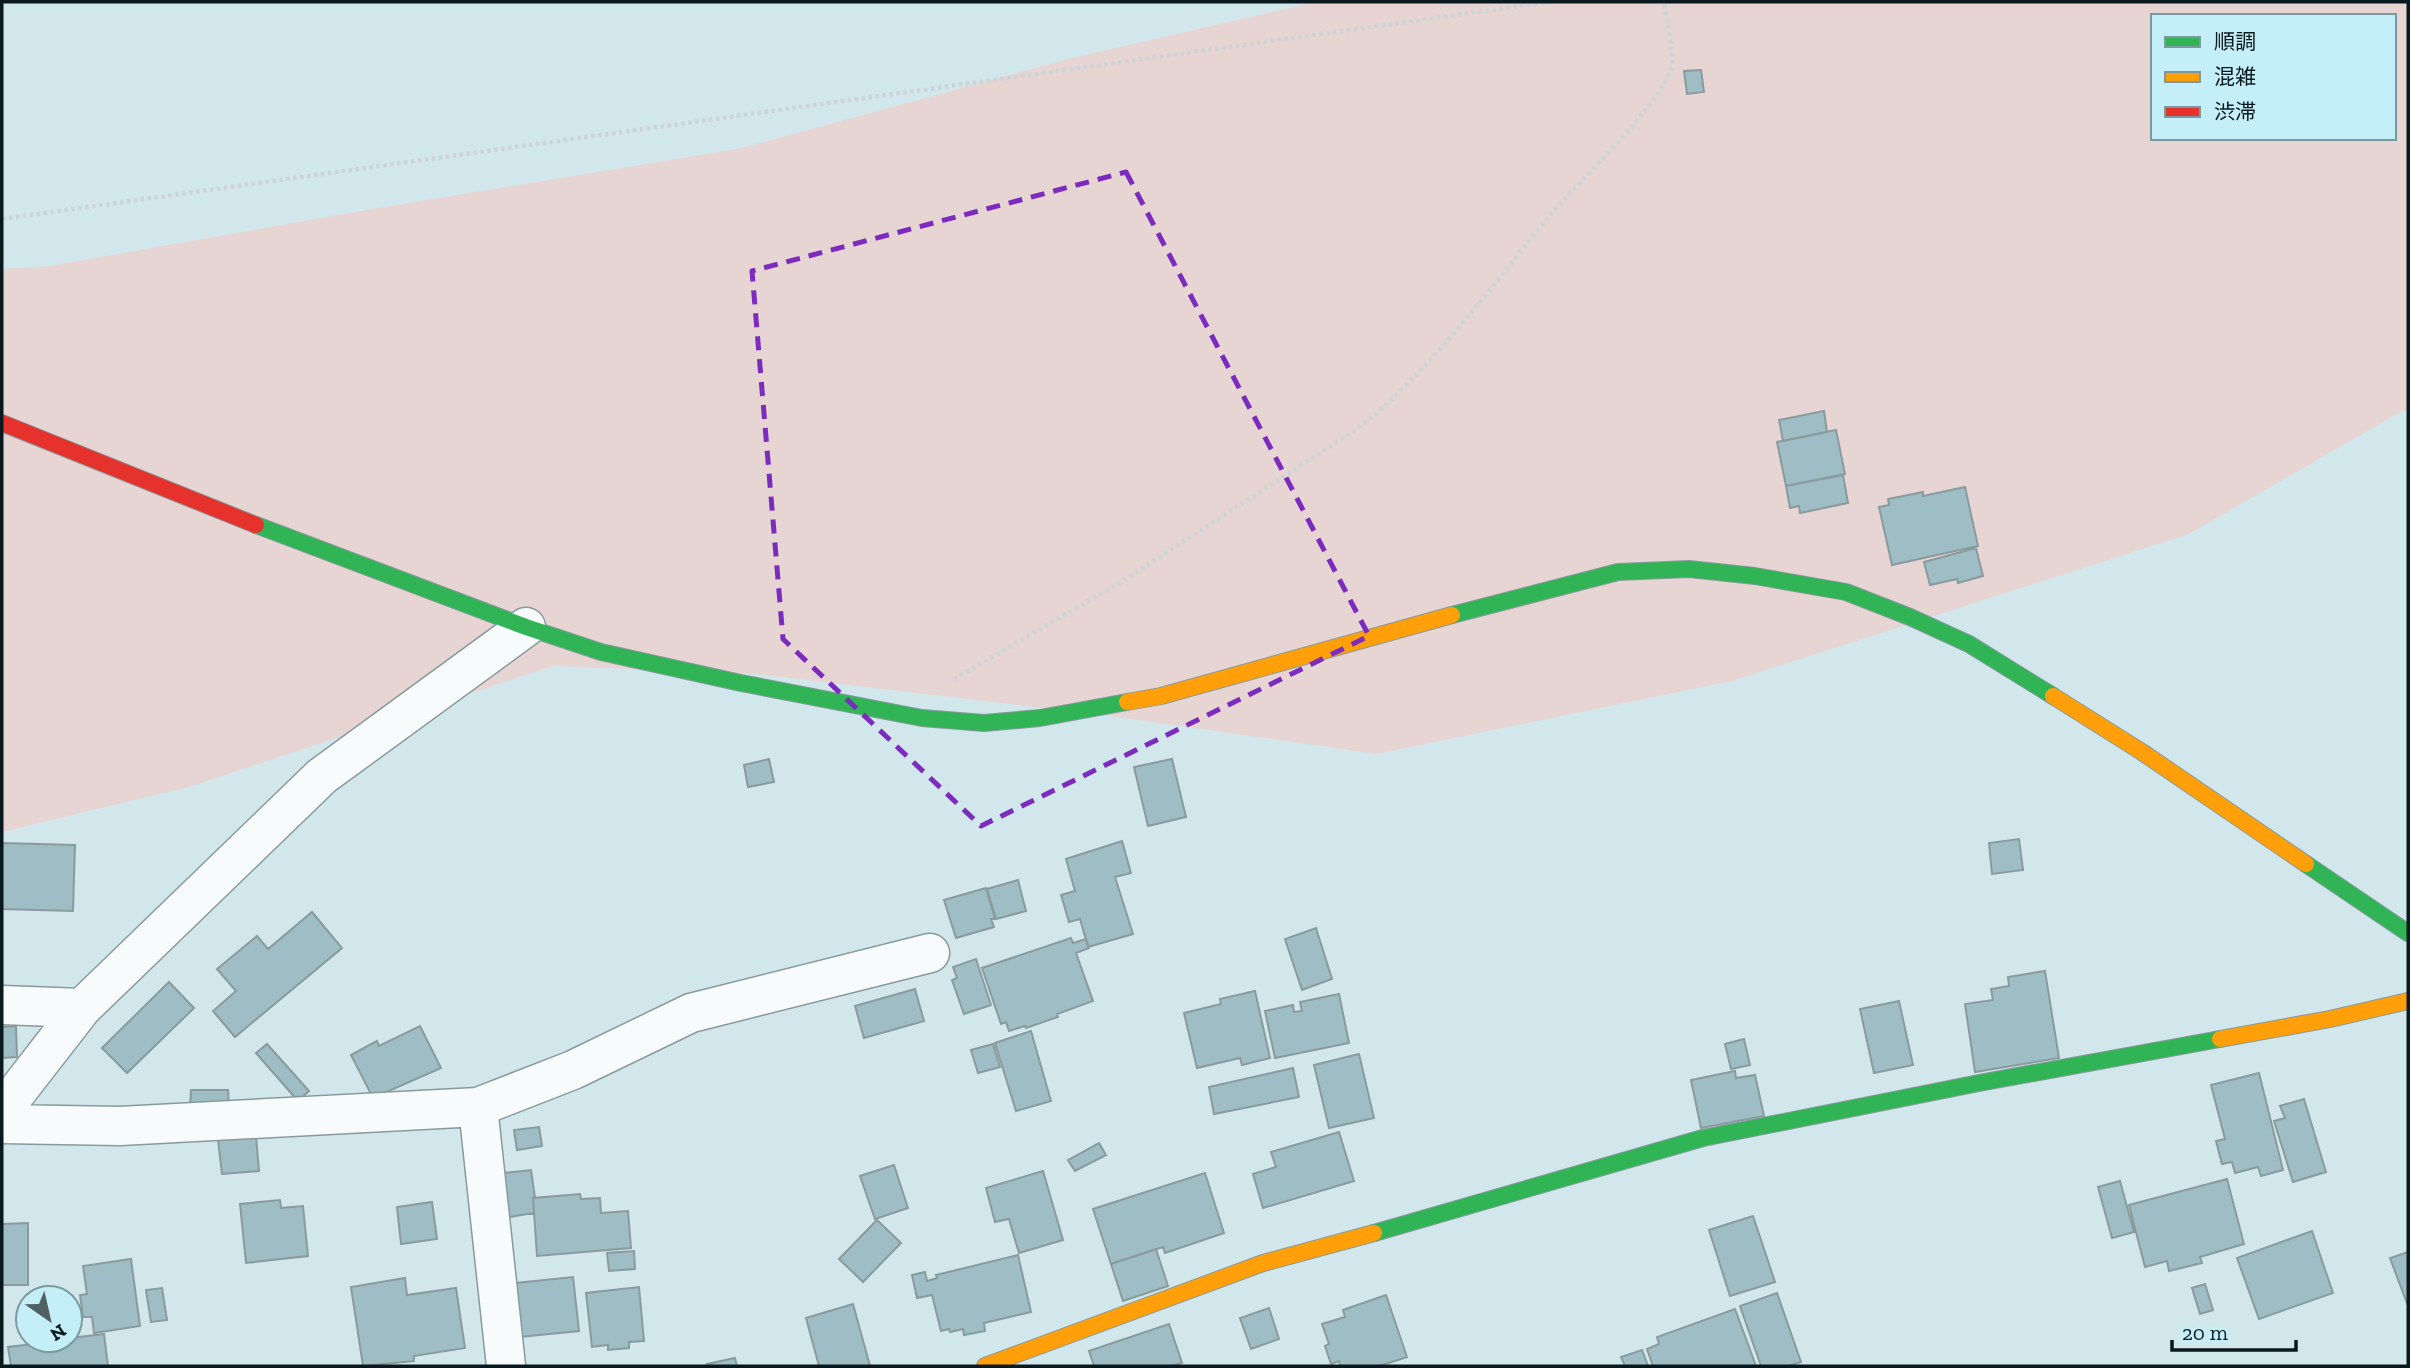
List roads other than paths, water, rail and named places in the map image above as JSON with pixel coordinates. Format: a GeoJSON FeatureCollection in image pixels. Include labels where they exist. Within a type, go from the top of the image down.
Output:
{"type":"FeatureCollection","features":[{"type":"Feature","properties":{"kind":"street"},"geometry":{"type":"LineString","coordinates":[[2,423],[321,551],[601,652],[741,683],[922,718],[984,723],[1107,708],[1161,696],[1550,588],[1618,572],[1689,569],[1755,576],[1846,592],[1969,644],[2142,752],[2408,933]]}},
{"type":"Feature","properties":{"kind":"street"},"geometry":{"type":"LineString","coordinates":[[2,1111],[82,1008],[322,776],[526,627]]}},
{"type":"Feature","properties":{"kind":"street"},"geometry":{"type":"LineString","coordinates":[[2,1124],[120,1126],[478,1107],[573,1070],[691,1013],[930,953]]}},
{"type":"Feature","properties":{"kind":"street"},"geometry":{"type":"LineString","coordinates":[[985,1366],[1263,1263],[1482,1203],[1703,1138],[1979,1083],[2330,1020],[2408,1001]]}},
{"type":"Feature","properties":{"kind":"street"},"geometry":{"type":"LineString","coordinates":[[2,1005],[82,1008]]}},
{"type":"Feature","properties":{"kind":"street"},"geometry":{"type":"LineString","coordinates":[[478,1107],[506,1366]]}}]}
